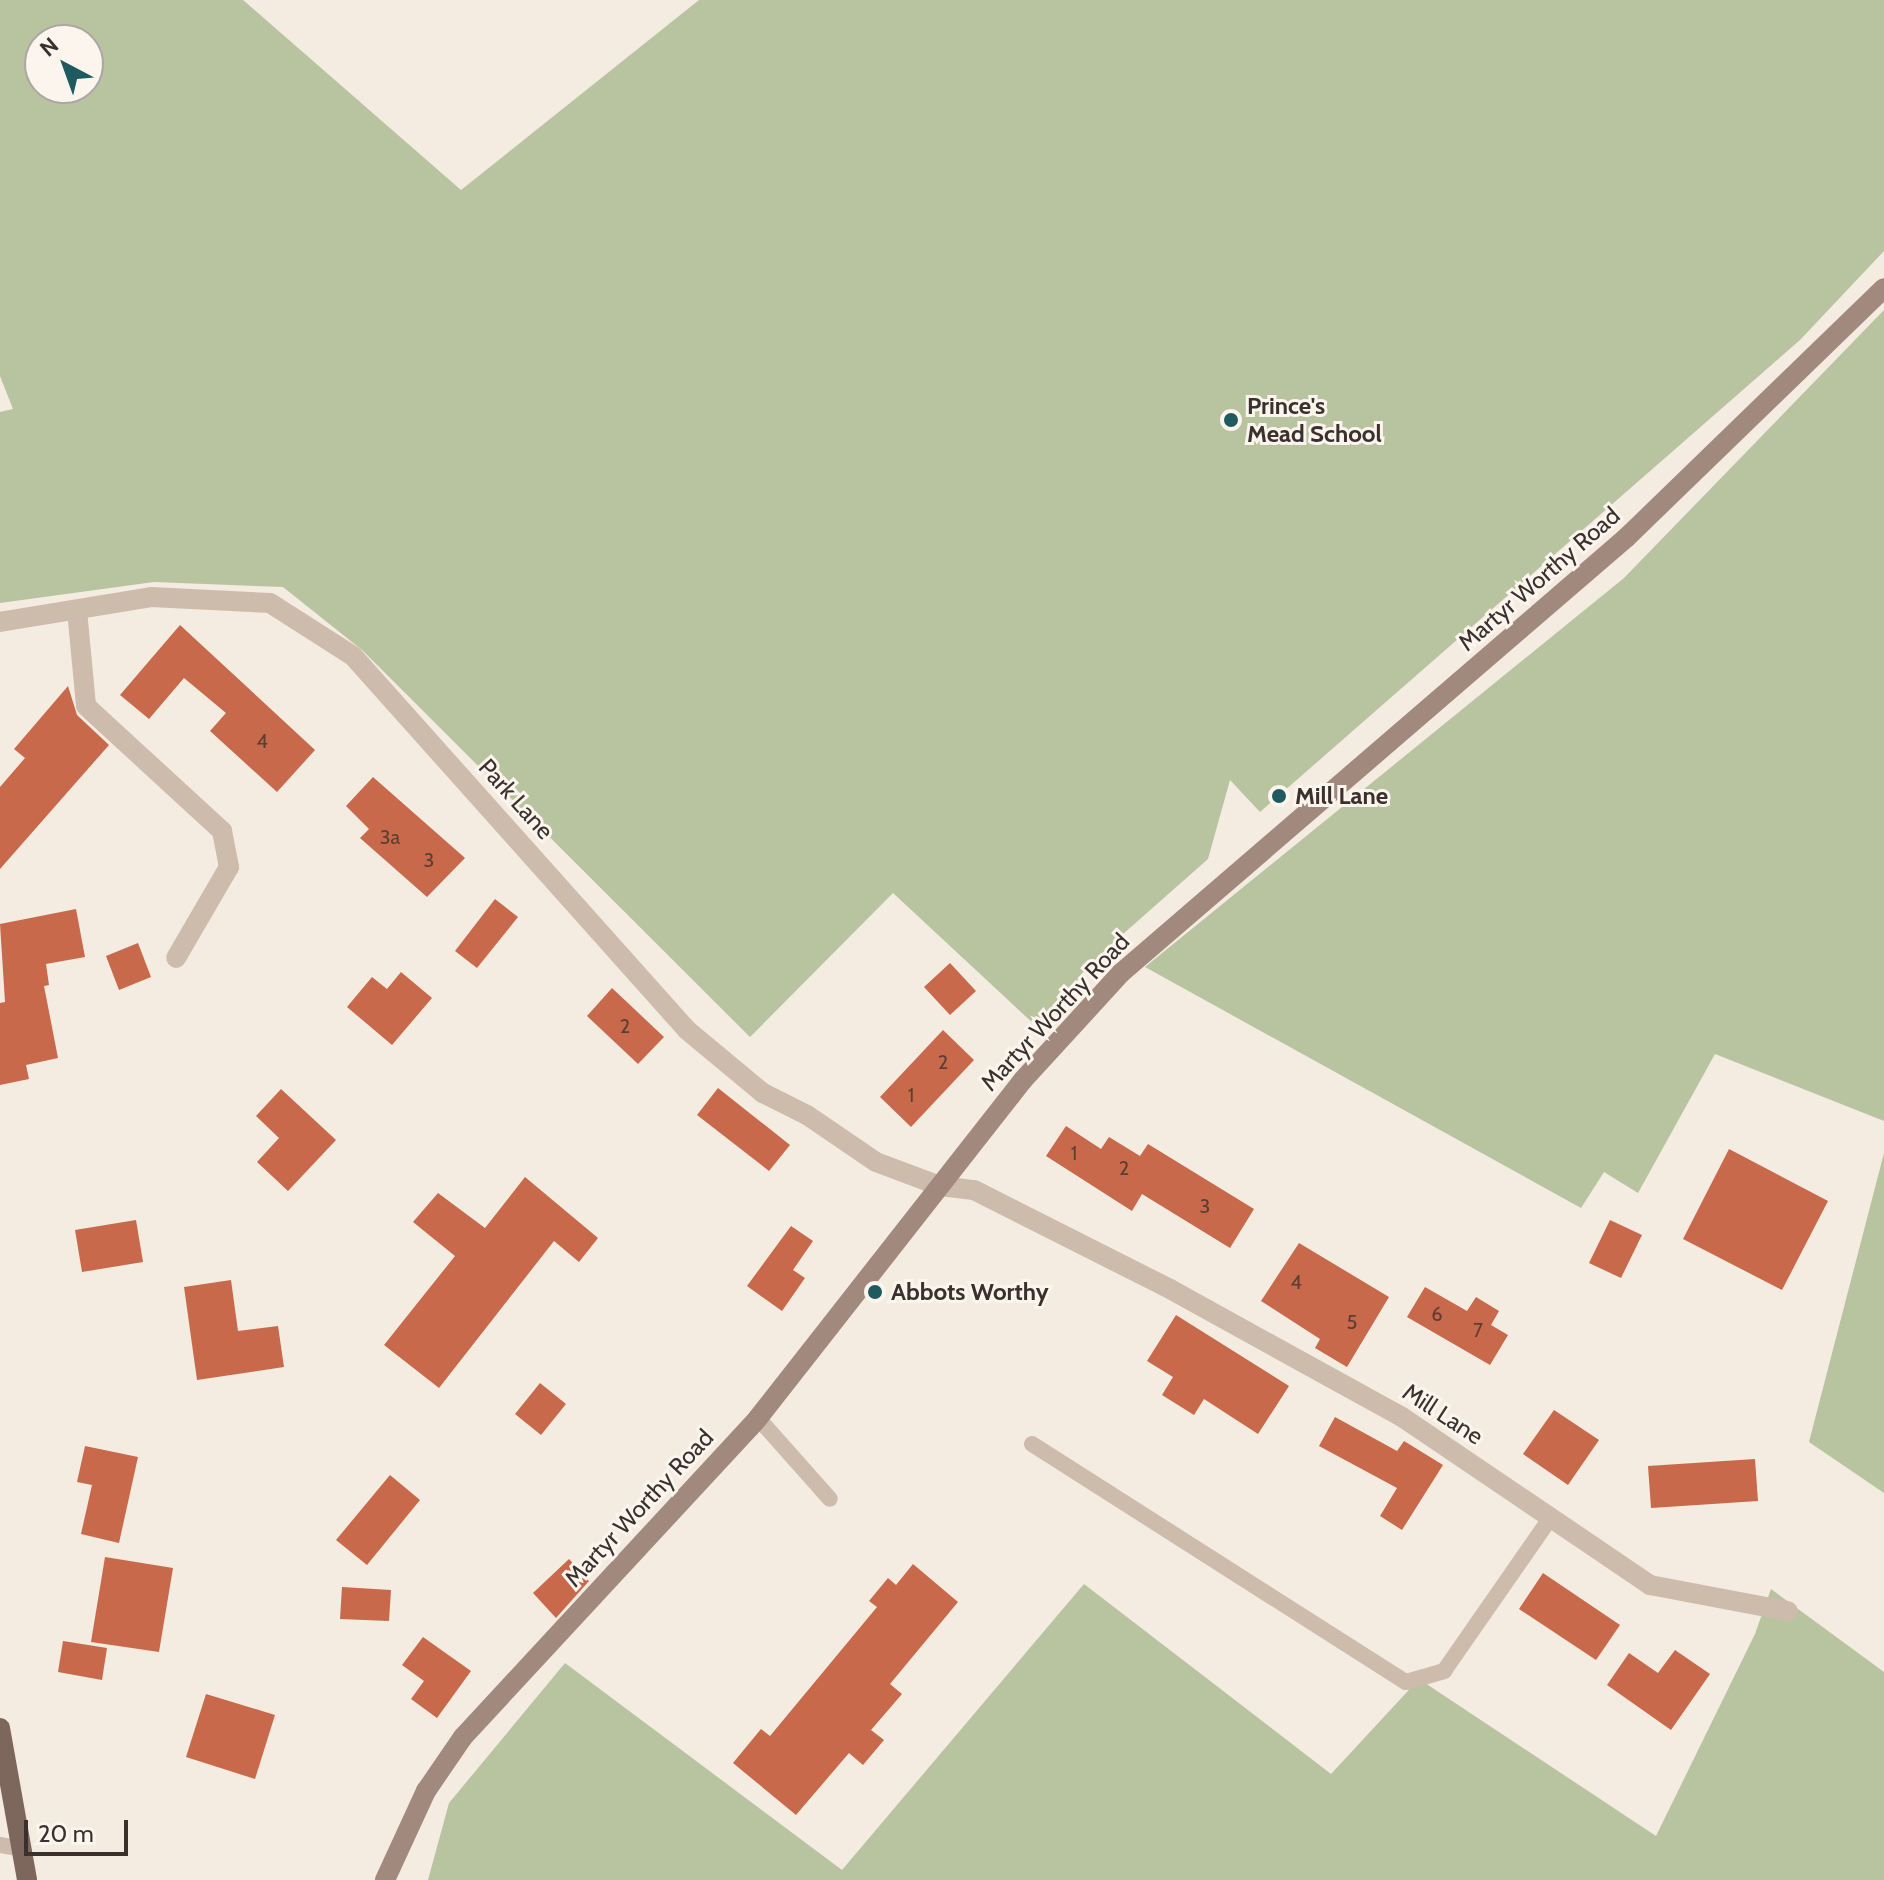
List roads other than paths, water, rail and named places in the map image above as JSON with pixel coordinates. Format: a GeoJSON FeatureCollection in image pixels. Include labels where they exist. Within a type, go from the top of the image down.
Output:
{"type":"FeatureCollection","features":[{"type":"Feature","properties":{"kind":"main road","name":"Martyr Worthy Road"},"geometry":{"type":"LineString","coordinates":[[385,1880],[408,1824],[456,1747],[758,1418],[1023,1080],[1121,973],[1626,538],[1884,288]]}},
{"type":"Feature","properties":{"kind":"main road"},"geometry":{"type":"LineString","coordinates":[[0,1728],[27,1880]]}},
{"type":"Feature","properties":{"kind":"street","name":"Park Lane"},"geometry":{"type":"LineString","coordinates":[[0,622],[151,597],[270,603],[353,656],[687,1030],[763,1093],[807,1115],[876,1162],[940,1186]]}},
{"type":"Feature","properties":{"kind":"street"},"geometry":{"type":"LineString","coordinates":[[77,610],[86,706],[222,831],[229,867],[176,958]]}},
{"type":"Feature","properties":{"kind":"street","name":"Mill Lane"},"geometry":{"type":"LineString","coordinates":[[940,1186],[974,1190],[1170,1289],[1402,1417],[1650,1585],[1788,1611]]}},
{"type":"Feature","properties":{"kind":"lane"},"geometry":{"type":"LineString","coordinates":[[758,1418],[830,1499]]}},
{"type":"Feature","properties":{"kind":"lane"},"geometry":{"type":"LineString","coordinates":[[1032,1444],[1406,1682],[1444,1671],[1551,1517]]}},
{"type":"Feature","properties":{"kind":"lane"},"geometry":{"type":"LineString","coordinates":[[0,1845],[22,1849]]}},
{"type":"Feature","properties":{"kind":"place","name":"Prince's Mead School"},"geometry":{"type":"Point","coordinates":[1231,420]}},
{"type":"Feature","properties":{"kind":"place","name":"Mill Lane"},"geometry":{"type":"Point","coordinates":[1279,796]}},
{"type":"Feature","properties":{"kind":"place","name":"Abbots Worthy"},"geometry":{"type":"Point","coordinates":[875,1292]}}]}
